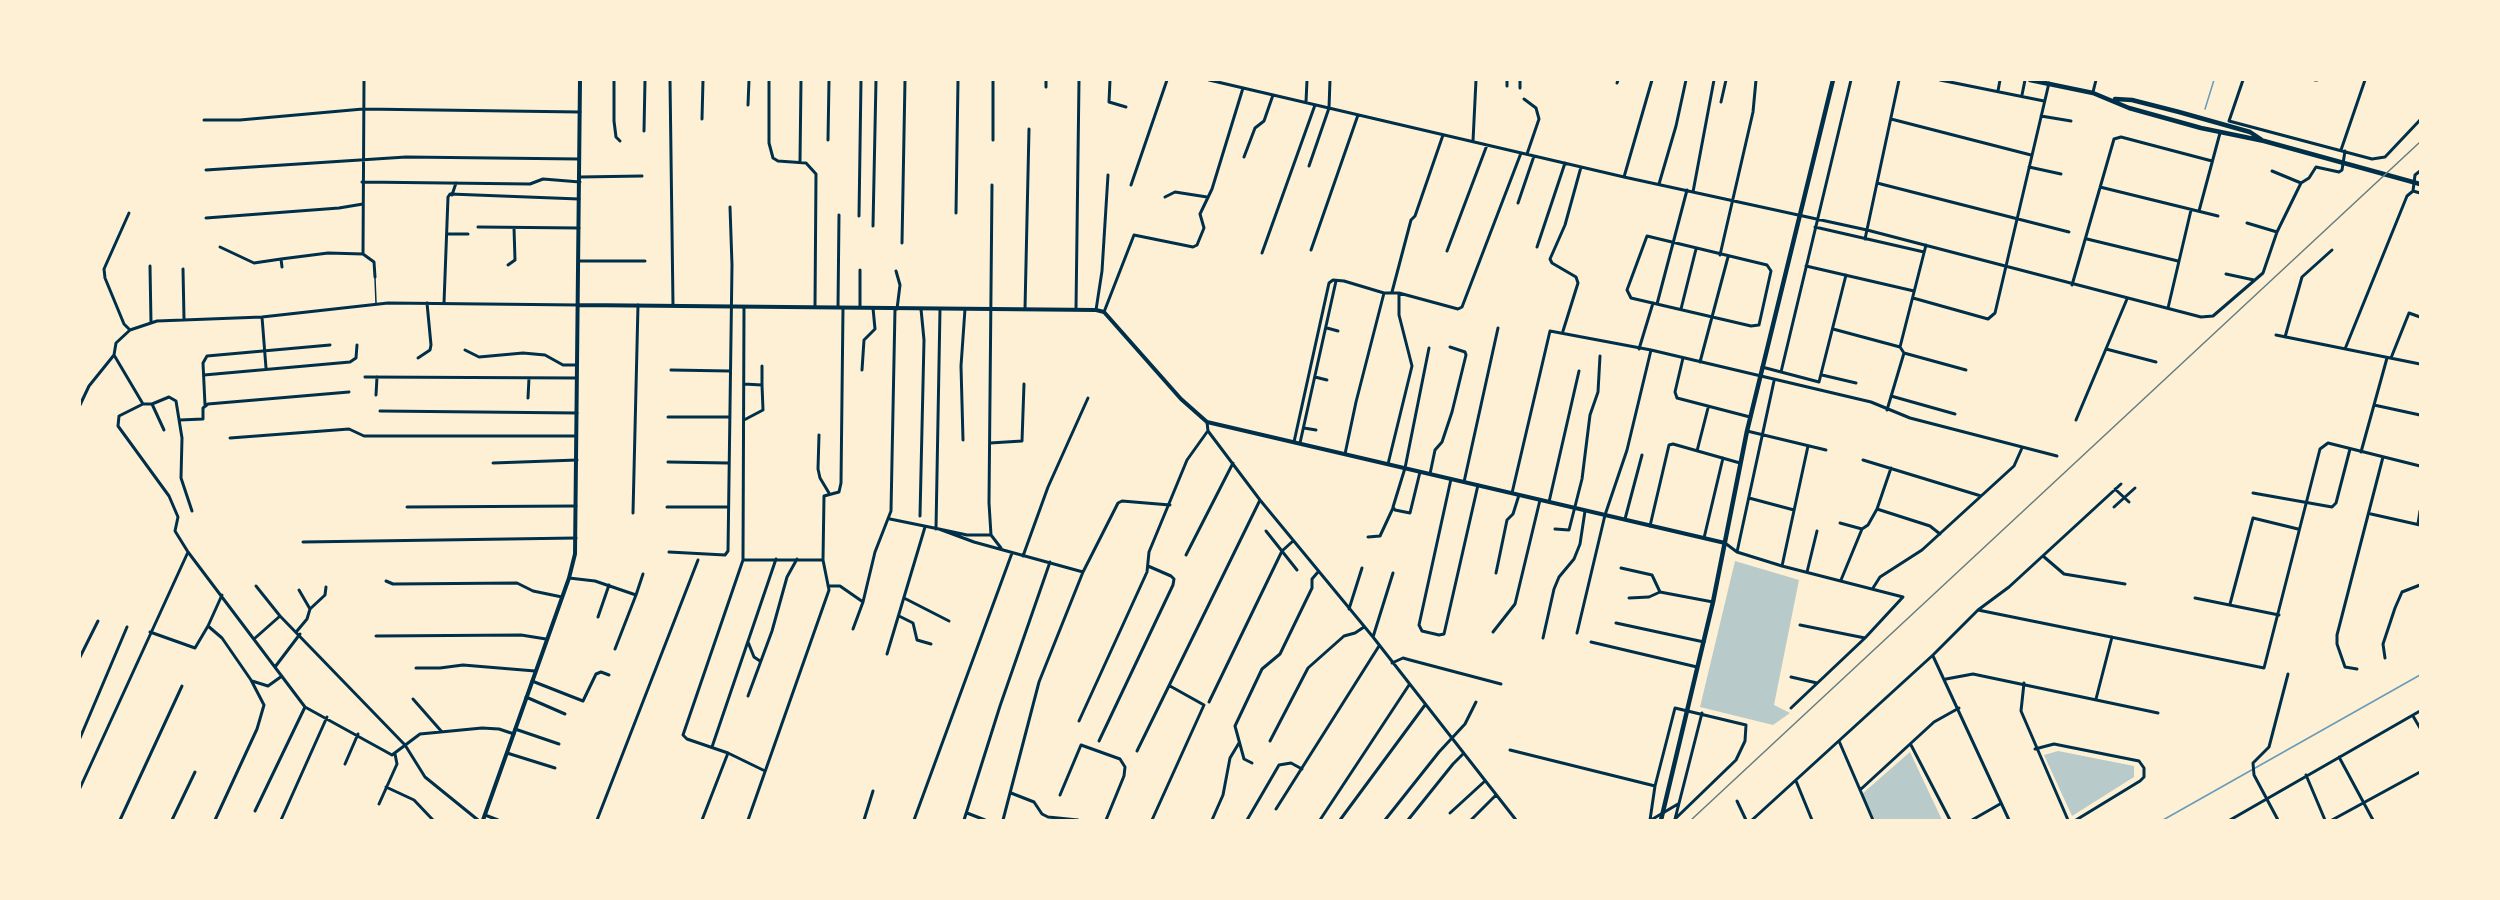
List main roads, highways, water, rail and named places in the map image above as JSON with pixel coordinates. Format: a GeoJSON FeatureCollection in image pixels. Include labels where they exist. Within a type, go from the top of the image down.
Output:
{"type":"FeatureCollection","features":[{"type":"Feature","properties":{"kind":"main road"},"geometry":{"type":"LineString","coordinates":[[1661,820],[1713,602],[1750,417],[1833,80]]}},
{"type":"Feature","properties":{"kind":"main road"},"geometry":{"type":"LineString","coordinates":[[2030,80],[2093,93],[2129,108],[2201,128],[2264,141],[2325,160],[2421,184]]}},
{"type":"Feature","properties":{"kind":"main road"},"geometry":{"type":"LineString","coordinates":[[2110,99],[2161,107],[2229,124],[2250,132],[2264,141]]}},
{"type":"Feature","properties":{"kind":"main road"},"geometry":{"type":"LineString","coordinates":[[2161,107],[2159,110],[2165,115],[2201,128]]}},
{"type":"Feature","properties":{"kind":"waterway"},"geometry":{"type":"LineString","coordinates":[[2205,109],[2214,80]]}},
{"type":"Feature","properties":{"kind":"waterway"},"geometry":{"type":"LineString","coordinates":[[2163,820],[2420,675]]}},
{"type":"Feature","properties":{"kind":"railway"},"geometry":{"type":"LineString","coordinates":[[1691,820],[2420,142]]}}]}
